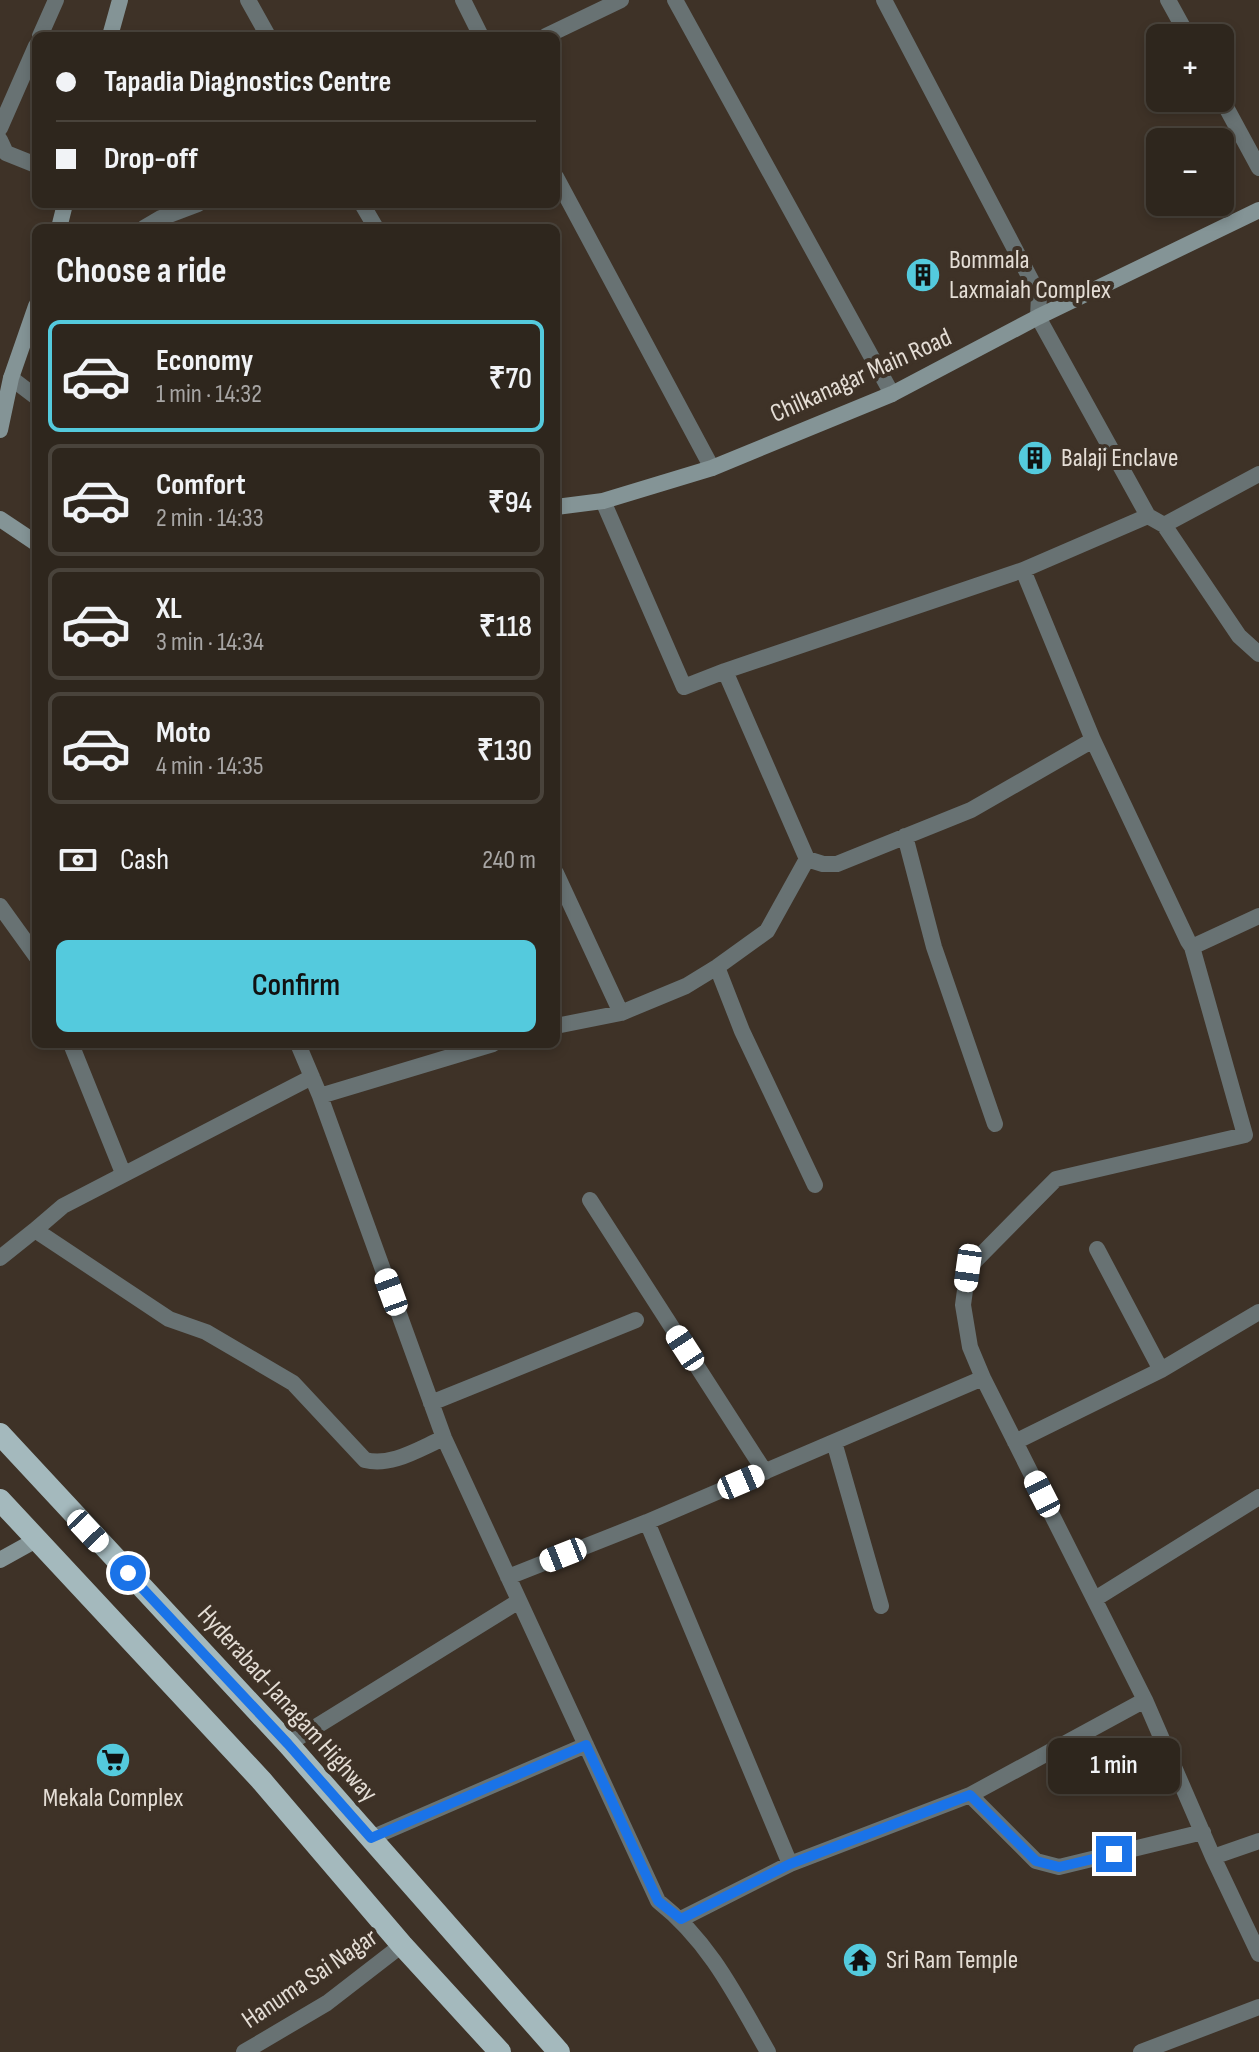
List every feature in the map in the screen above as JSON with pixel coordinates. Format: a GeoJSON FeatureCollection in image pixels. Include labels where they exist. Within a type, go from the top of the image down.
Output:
{"type":"FeatureCollection","features":[{"type":"Feature","properties":{"kind":"highway","name":"Hyderabad-Janagam Highway"},"geometry":{"type":"LineString","coordinates":[[0,1434],[288,1744],[559,2052]]}},
{"type":"Feature","properties":{"kind":"highway"},"geometry":{"type":"LineString","coordinates":[[0,1500],[261,1780],[402,1945],[500,2052]]}},
{"type":"Feature","properties":{"kind":"main road"},"geometry":{"type":"LineString","coordinates":[[111,32],[120,0]]}},
{"type":"Feature","properties":{"kind":"main road","name":"Chilkanagar Main Road"},"geometry":{"type":"LineString","coordinates":[[560,506],[603,501],[712,468],[892,394],[1038,317],[1259,210]]}},
{"type":"Feature","properties":{"kind":"main road"},"geometry":{"type":"LineString","coordinates":[[0,430],[11,378],[32,318]]}},
{"type":"Feature","properties":{"kind":"main road"},"geometry":{"type":"LineString","coordinates":[[0,519],[32,540]]}},
{"type":"Feature","properties":{"kind":"main road"},"geometry":{"type":"LineString","coordinates":[[0,1560],[36,1540]]}},
{"type":"Feature","properties":{"kind":"street"},"geometry":{"type":"LineString","coordinates":[[42,32],[56,0]]}},
{"type":"Feature","properties":{"kind":"street"},"geometry":{"type":"LineString","coordinates":[[248,0],[266,32]]}},
{"type":"Feature","properties":{"kind":"street"},"geometry":{"type":"LineString","coordinates":[[463,0],[479,32]]}},
{"type":"Feature","properties":{"kind":"street"},"geometry":{"type":"LineString","coordinates":[[554,32],[621,0]]}},
{"type":"Feature","properties":{"kind":"street"},"geometry":{"type":"LineString","coordinates":[[675,0],[892,394]]}},
{"type":"Feature","properties":{"kind":"street"},"geometry":{"type":"LineString","coordinates":[[884,0],[1039,295],[1038,317],[1148,516],[1164,525],[1239,636],[1259,654]]}},
{"type":"Feature","properties":{"kind":"street"},"geometry":{"type":"LineString","coordinates":[[1168,0],[1181,24]]}},
{"type":"Feature","properties":{"kind":"street"},"geometry":{"type":"LineString","coordinates":[[0,128],[32,55]]}},
{"type":"Feature","properties":{"kind":"street"},"geometry":{"type":"LineString","coordinates":[[1229,112],[1259,168]]}},
{"type":"Feature","properties":{"kind":"street"},"geometry":{"type":"LineString","coordinates":[[0,140],[6,153],[32,163]]}},
{"type":"Feature","properties":{"kind":"street"},"geometry":{"type":"LineString","coordinates":[[560,184],[712,468]]}},
{"type":"Feature","properties":{"kind":"street"},"geometry":{"type":"LineString","coordinates":[[164,223],[191,208]]}},
{"type":"Feature","properties":{"kind":"street"},"geometry":{"type":"LineString","coordinates":[[11,378],[32,394]]}},
{"type":"Feature","properties":{"kind":"street"},"geometry":{"type":"LineString","coordinates":[[1164,525],[1259,474]]}},
{"type":"Feature","properties":{"kind":"street"},"geometry":{"type":"LineString","coordinates":[[603,501],[684,687],[1023,570],[1148,516]]}},
{"type":"Feature","properties":{"kind":"street"},"geometry":{"type":"LineString","coordinates":[[1023,570],[1093,740],[1192,947],[1245,1135],[1056,1179],[968,1268],[963,1305],[970,1347],[1145,1700],[1259,1954]]}},
{"type":"Feature","properties":{"kind":"street"},"geometry":{"type":"LineString","coordinates":[[725,671],[807,859],[823,864],[837,864],[971,810],[1093,740]]}},
{"type":"Feature","properties":{"kind":"street"},"geometry":{"type":"LineString","coordinates":[[905,836],[934,947],[995,1124]]}},
{"type":"Feature","properties":{"kind":"street"},"geometry":{"type":"LineString","coordinates":[[560,1025],[621,1013],[686,986],[717,967],[767,931],[807,859]]}},
{"type":"Feature","properties":{"kind":"street"},"geometry":{"type":"LineString","coordinates":[[560,882],[621,1013]]}},
{"type":"Feature","properties":{"kind":"street"},"geometry":{"type":"LineString","coordinates":[[0,906],[32,950]]}},
{"type":"Feature","properties":{"kind":"street"},"geometry":{"type":"LineString","coordinates":[[1192,947],[1259,916]]}},
{"type":"Feature","properties":{"kind":"street"},"geometry":{"type":"LineString","coordinates":[[717,967],[742,1031],[815,1185]]}},
{"type":"Feature","properties":{"kind":"street"},"geometry":{"type":"LineString","coordinates":[[73,1048],[123,1173]]}},
{"type":"Feature","properties":{"kind":"street"},"geometry":{"type":"LineString","coordinates":[[300,1048],[444,1438],[658,1901],[681,1919],[711,1954],[768,2052]]}},
{"type":"Feature","properties":{"kind":"street"},"geometry":{"type":"LineString","coordinates":[[320,1096],[480,1048]]}},
{"type":"Feature","properties":{"kind":"street"},"geometry":{"type":"LineString","coordinates":[[0,1258],[63,1206],[312,1077]]}},
{"type":"Feature","properties":{"kind":"street"},"geometry":{"type":"LineString","coordinates":[[590,1200],[765,1472]]}},
{"type":"Feature","properties":{"kind":"street"},"geometry":{"type":"LineString","coordinates":[[35,1230],[169,1319],[206,1332],[293,1383],[365,1460],[378,1463],[393,1460],[444,1438]]}},
{"type":"Feature","properties":{"kind":"street"},"geometry":{"type":"LineString","coordinates":[[1097,1249],[1161,1370]]}},
{"type":"Feature","properties":{"kind":"street"},"geometry":{"type":"LineString","coordinates":[[1015,1442],[1161,1370],[1259,1312]]}},
{"type":"Feature","properties":{"kind":"street"},"geometry":{"type":"LineString","coordinates":[[431,1403],[636,1320]]}},
{"type":"Feature","properties":{"kind":"street"},"geometry":{"type":"LineString","coordinates":[[508,1577],[647,1522],[983,1378]]}},
{"type":"Feature","properties":{"kind":"street"},"geometry":{"type":"LineString","coordinates":[[834,1442],[881,1606]]}},
{"type":"Feature","properties":{"kind":"street"},"geometry":{"type":"LineString","coordinates":[[1095,1599],[1259,1497]]}},
{"type":"Feature","properties":{"kind":"street"},"geometry":{"type":"LineString","coordinates":[[647,1522],[790,1864]]}},
{"type":"Feature","properties":{"kind":"street"},"geometry":{"type":"LineString","coordinates":[[288,1744],[519,1601]]}},
{"type":"Feature","properties":{"kind":"street"},"geometry":{"type":"LineString","coordinates":[[681,1919],[790,1864],[970,1795],[1145,1700]]}},
{"type":"Feature","properties":{"kind":"street"},"geometry":{"type":"LineString","coordinates":[[371,1838],[586,1745]]}},
{"type":"Feature","properties":{"kind":"street"},"geometry":{"type":"LineString","coordinates":[[970,1795],[1036,1861],[1059,1867],[1203,1832]]}},
{"type":"Feature","properties":{"kind":"street"},"geometry":{"type":"LineString","coordinates":[[1213,1857],[1259,1841]]}},
{"type":"Feature","properties":{"kind":"street","name":"Hanuma Sai Nagar"},"geometry":{"type":"LineString","coordinates":[[244,2052],[327,2003],[402,1945]]}},
{"type":"Feature","properties":{"kind":"street"},"geometry":{"type":"LineString","coordinates":[[1141,2052],[1259,2007]]}},
{"type":"Feature","properties":{"kind":"place","name":"Bommala Laxmaiah Complex"},"geometry":{"type":"Point","coordinates":[923,275]}},
{"type":"Feature","properties":{"kind":"place","name":"Balaji Enclave"},"geometry":{"type":"Point","coordinates":[1035,458]}},
{"type":"Feature","properties":{"kind":"place","name":"Mekala Complex"},"geometry":{"type":"Point","coordinates":[113,1760]}},
{"type":"Feature","properties":{"kind":"place","name":"Sri Ram Temple"},"geometry":{"type":"Point","coordinates":[860,1960]}},
{"type":"Feature","properties":{"kind":"route"},"geometry":{"type":"LineString","coordinates":[[128,1573],[371,1838],[586,1745],[658,1901],[681,1919],[790,1864],[970,1795],[1036,1861],[1059,1867],[1114,1854]]}}]}
